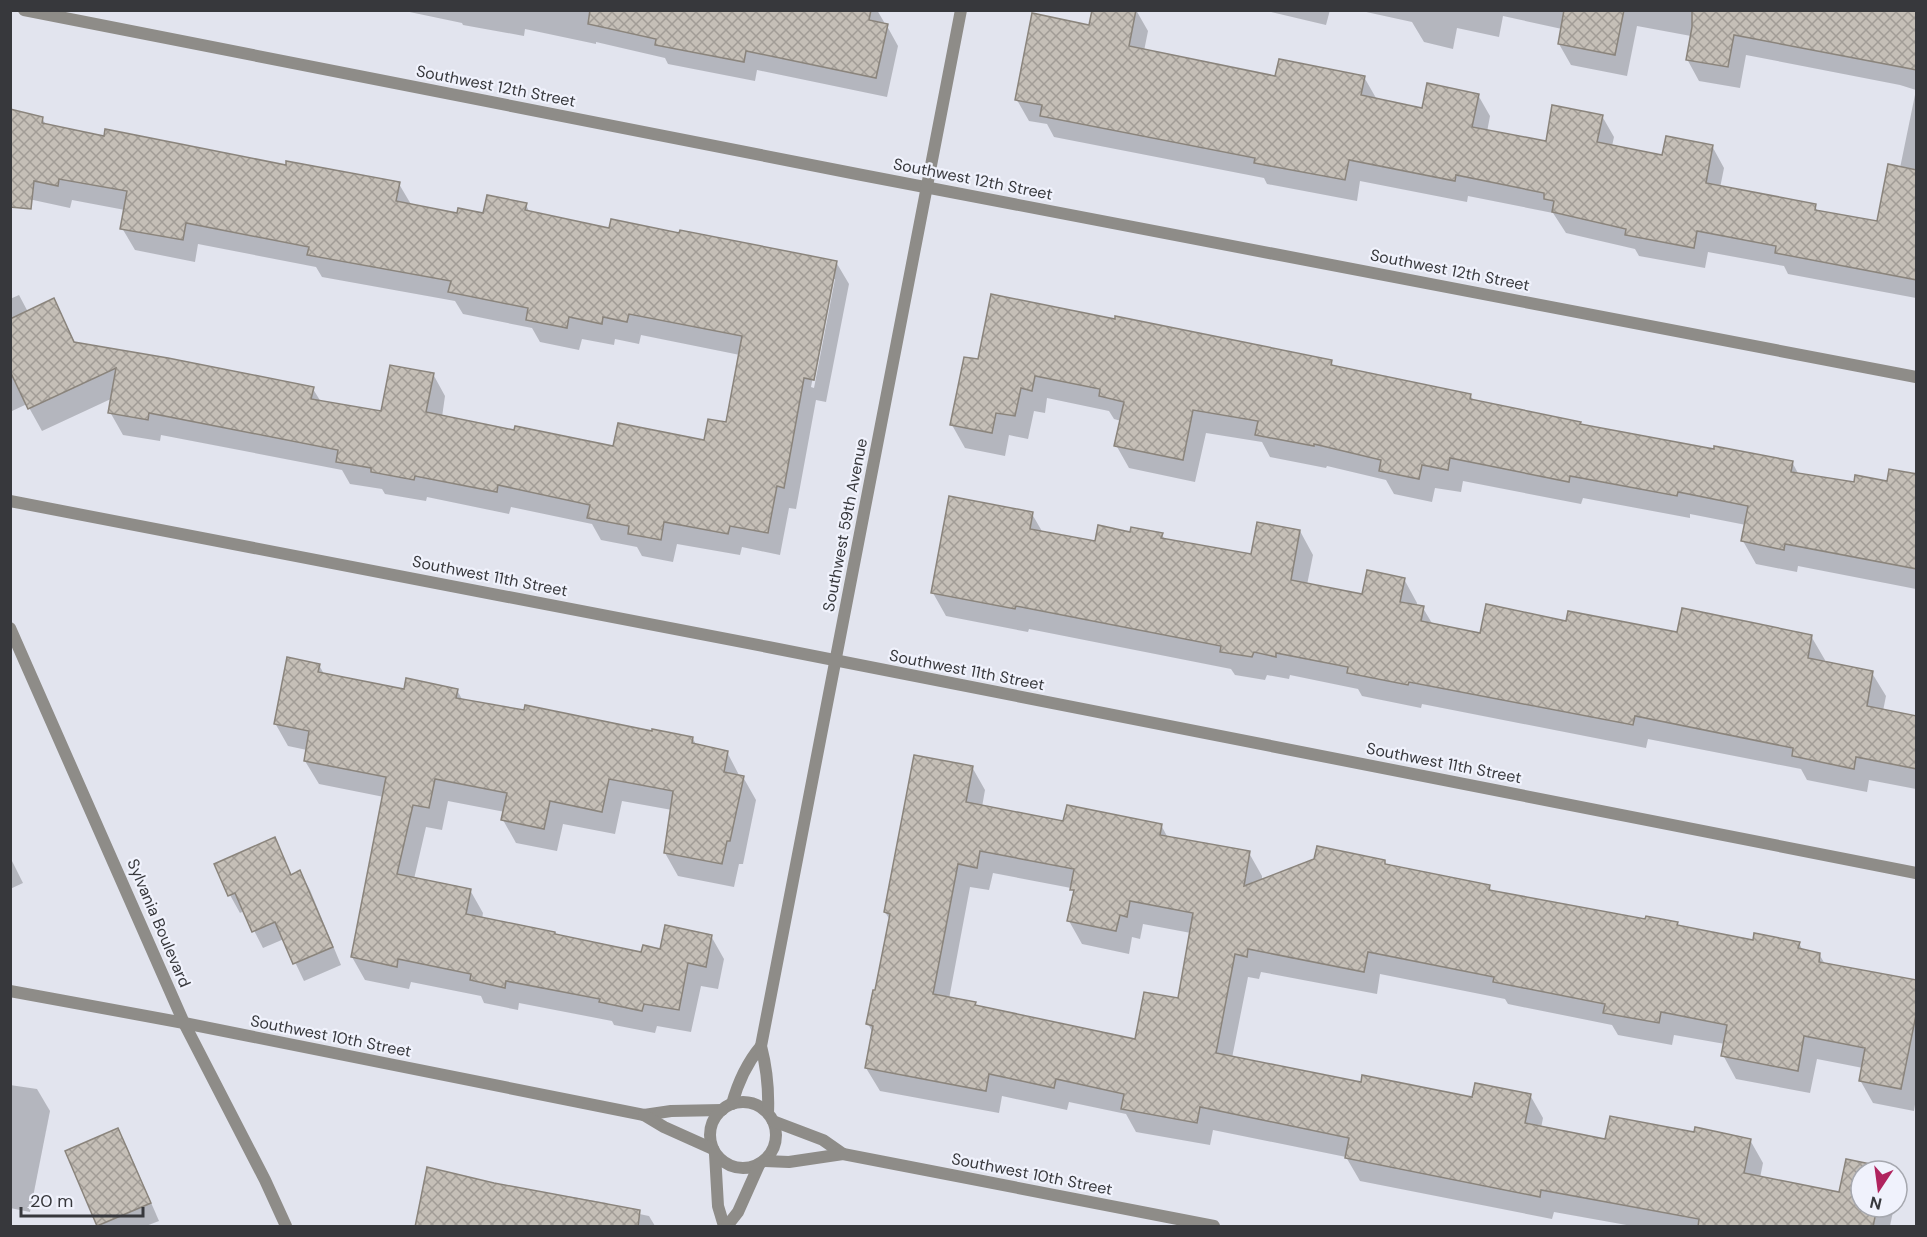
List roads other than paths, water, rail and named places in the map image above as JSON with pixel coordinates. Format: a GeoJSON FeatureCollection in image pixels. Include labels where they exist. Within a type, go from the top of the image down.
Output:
{"type":"FeatureCollection","features":[{"type":"Feature","properties":{"kind":"street","name":"Southwest 12th Street"},"geometry":{"type":"LineString","coordinates":[[24,10],[927,187],[1917,376]]}},
{"type":"Feature","properties":{"kind":"street","name":"Southwest 59th Avenue"},"geometry":{"type":"LineString","coordinates":[[770,1117],[767,1070],[761,1046],[961,10]]}},
{"type":"Feature","properties":{"kind":"street","name":"Southwest 11th Street"},"geometry":{"type":"LineString","coordinates":[[10,501],[836,660],[1917,873]]}},
{"type":"Feature","properties":{"kind":"street","name":"Sylvania Boulevard"},"geometry":{"type":"LineString","coordinates":[[10,628],[102,831],[184,1023],[265,1180],[286,1227]]}},
{"type":"Feature","properties":{"kind":"street","name":"Southwest 10th Street"},"geometry":{"type":"LineString","coordinates":[[10,991],[184,1023],[644,1115],[714,1151]]}},
{"type":"Feature","properties":{"kind":"street","name":"Southwest 59th Avenue"},"geometry":{"type":"LineString","coordinates":[[727,1107],[747,1063],[761,1046]]}},
{"type":"Feature","properties":{"kind":"street"},"geometry":{"type":"LineString","coordinates":[[739,1102],[753,1103],[770,1117],[776,1140],[772,1153],[762,1163],[738,1212],[725,1227],[718,1206],[714,1151],[710,1141],[711,1128],[713,1121],[727,1107],[739,1102]]}},
{"type":"Feature","properties":{"kind":"street","name":"Southwest 10th Street"},"geometry":{"type":"LineString","coordinates":[[644,1115],[727,1107]]}},
{"type":"Feature","properties":{"kind":"street","name":"Southwest 10th Street"},"geometry":{"type":"LineString","coordinates":[[770,1117],[822,1140],[843,1154]]}},
{"type":"Feature","properties":{"kind":"street"},"geometry":{"type":"LineString","coordinates":[[714,1151],[724,1163],[737,1168],[762,1163]]}},
{"type":"Feature","properties":{"kind":"street","name":"Southwest 10th Street"},"geometry":{"type":"LineString","coordinates":[[762,1163],[789,1162],[843,1154],[1214,1227]]}}]}
